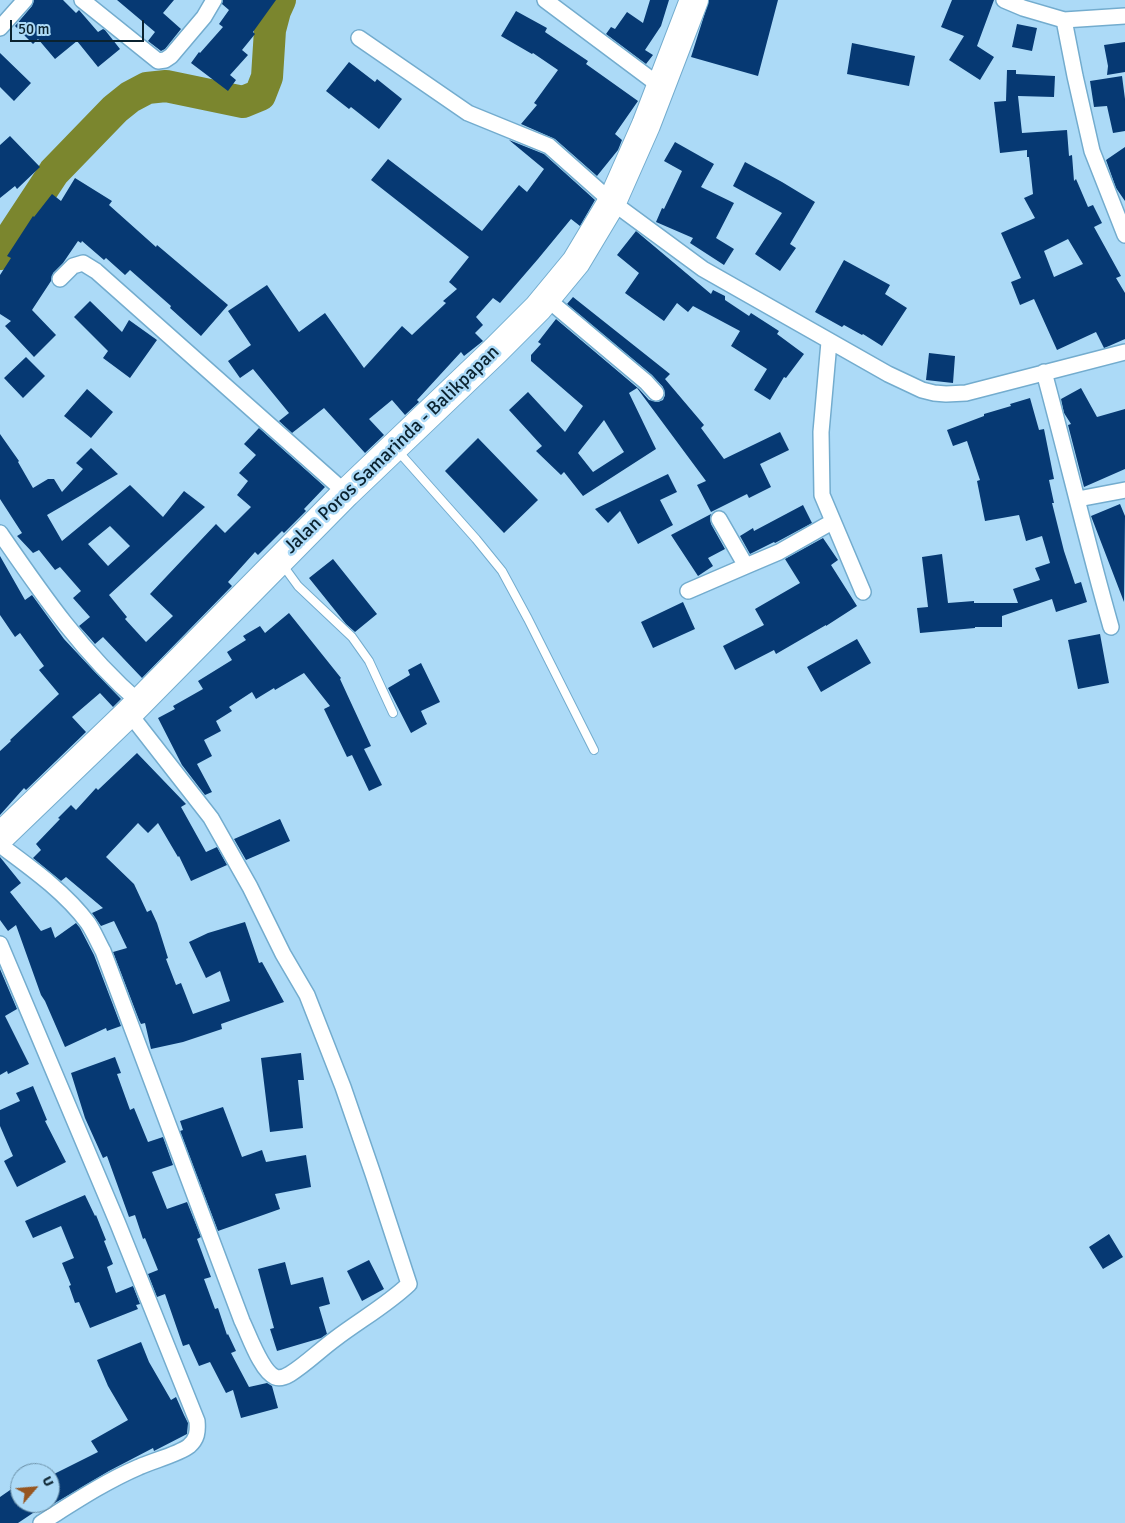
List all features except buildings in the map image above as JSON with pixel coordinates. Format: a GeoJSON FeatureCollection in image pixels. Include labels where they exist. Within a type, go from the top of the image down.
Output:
{"type":"FeatureCollection","features":[{"type":"Feature","properties":{"kind":"highway","name":"Jalan Poros Samarinda - Balikpapan"},"geometry":{"type":"LineString","coordinates":[[0,837],[134,707],[346,493],[495,351],[546,298],[576,262],[612,202],[646,125],[694,0]]}},
{"type":"Feature","properties":{"kind":"street"},"geometry":{"type":"LineString","coordinates":[[0,28],[25,0]]}},
{"type":"Feature","properties":{"kind":"street"},"geometry":{"type":"LineString","coordinates":[[82,0],[158,62],[171,56],[204,17],[214,0]]}},
{"type":"Feature","properties":{"kind":"street"},"geometry":{"type":"LineString","coordinates":[[545,0],[660,86]]}},
{"type":"Feature","properties":{"kind":"street"},"geometry":{"type":"LineString","coordinates":[[1004,0],[1023,8],[1064,20],[1125,16]]}},
{"type":"Feature","properties":{"kind":"street"},"geometry":{"type":"LineString","coordinates":[[1064,20],[1092,151],[1125,235]]}},
{"type":"Feature","properties":{"kind":"street"},"geometry":{"type":"LineString","coordinates":[[359,38],[468,113],[549,146],[612,202],[703,269],[829,342],[922,390],[946,394],[966,393],[1125,352]]}},
{"type":"Feature","properties":{"kind":"street"},"geometry":{"type":"LineString","coordinates":[[60,279],[74,266],[83,263],[96,271],[346,493]]}},
{"type":"Feature","properties":{"kind":"street"},"geometry":{"type":"LineString","coordinates":[[546,298],[646,382],[656,393]]}},
{"type":"Feature","properties":{"kind":"street"},"geometry":{"type":"LineString","coordinates":[[829,342],[820,432],[822,496],[863,592]]}},
{"type":"Feature","properties":{"kind":"street"},"geometry":{"type":"LineString","coordinates":[[1044,372],[1111,627]]}},
{"type":"Feature","properties":{"kind":"street"},"geometry":{"type":"LineString","coordinates":[[1078,499],[1125,490]]}},
{"type":"Feature","properties":{"kind":"street"},"geometry":{"type":"LineString","coordinates":[[718,519],[746,566]]}},
{"type":"Feature","properties":{"kind":"street"},"geometry":{"type":"LineString","coordinates":[[688,590],[779,552],[832,522]]}},
{"type":"Feature","properties":{"kind":"street"},"geometry":{"type":"LineString","coordinates":[[0,533],[81,645],[117,683],[211,818],[250,887],[283,954],[307,995],[374,1174],[409,1284],[394,1298],[334,1339],[289,1374],[280,1378],[273,1376],[269,1372],[242,1321],[103,951],[92,930],[80,914],[43,878],[0,845]]}},
{"type":"Feature","properties":{"kind":"street"},"geometry":{"type":"LineString","coordinates":[[0,944],[118,1224],[197,1422],[198,1430],[195,1438],[187,1448],[140,1466],[106,1483],[41,1523]]}},
{"type":"Feature","properties":{"kind":"lane"},"geometry":{"type":"LineString","coordinates":[[394,446],[502,571],[528,618],[594,750]]}},
{"type":"Feature","properties":{"kind":"lane"},"geometry":{"type":"LineString","coordinates":[[279,560],[298,586],[352,637],[369,661],[393,713]]}},
{"type":"Feature","properties":{"kind":"waterway"},"geometry":{"type":"LineString","coordinates":[[0,254],[54,172],[115,109],[130,97],[147,88],[166,86],[243,102],[260,95],[267,77],[270,30],[280,0]]}}]}
